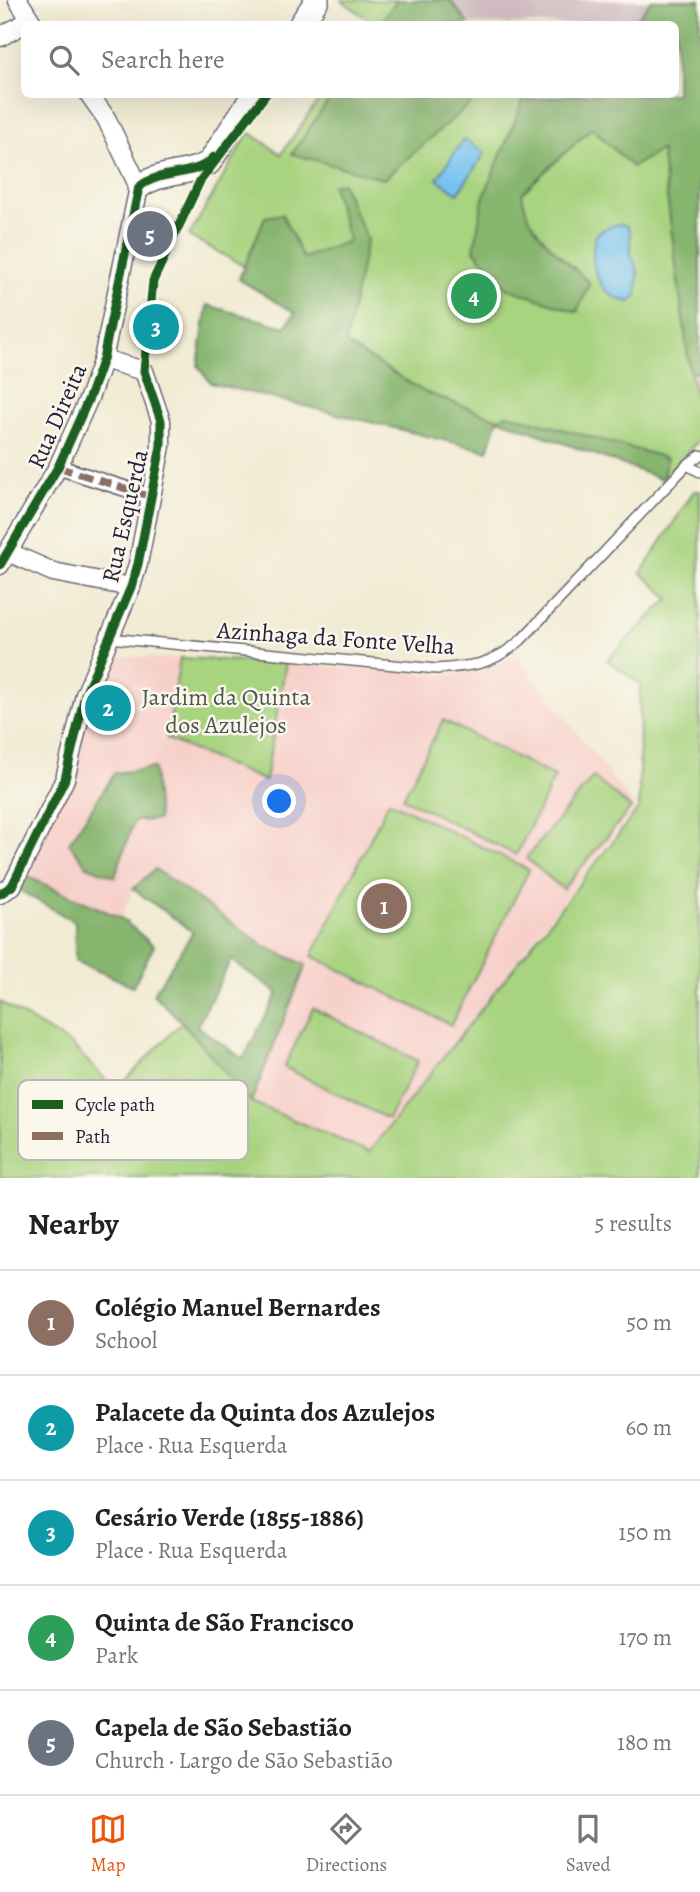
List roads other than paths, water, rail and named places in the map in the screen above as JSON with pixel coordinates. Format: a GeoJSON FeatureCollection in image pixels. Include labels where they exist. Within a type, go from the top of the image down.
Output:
{"type":"FeatureCollection","features":[{"type":"Feature","properties":{"kind":"street"},"geometry":{"type":"LineString","coordinates":[[18,0],[30,21]]}},
{"type":"Feature","properties":{"kind":"street"},"geometry":{"type":"LineString","coordinates":[[303,21],[317,0]]}},
{"type":"Feature","properties":{"kind":"street"},"geometry":{"type":"LineString","coordinates":[[0,37],[21,28]]}},
{"type":"Feature","properties":{"kind":"street"},"geometry":{"type":"LineString","coordinates":[[92,98],[106,118],[139,187],[156,176],[201,168],[215,156],[251,98]]}},
{"type":"Feature","properties":{"kind":"street","name":"Rua Direita"},"geometry":{"type":"LineString","coordinates":[[4,558],[58,467],[89,398],[103,359],[139,187]]}},
{"type":"Feature","properties":{"kind":"street","name":"Rua Esquerda"},"geometry":{"type":"LineString","coordinates":[[0,894],[12,886],[65,779],[85,695],[131,587],[161,446],[162,421],[144,371],[103,359]]}},
{"type":"Feature","properties":{"kind":"street"},"geometry":{"type":"LineString","coordinates":[[58,467],[151,497]]}},
{"type":"Feature","properties":{"kind":"street"},"geometry":{"type":"LineString","coordinates":[[4,558],[53,572],[131,587]]}},
{"type":"Feature","properties":{"kind":"lane","name":"Azinhaga da Fonte Velha"},"geometry":{"type":"LineString","coordinates":[[109,638],[437,669],[481,665],[503,656],[521,640],[687,464],[700,455]]}},
{"type":"Feature","properties":{"kind":"lane"},"geometry":{"type":"LineString","coordinates":[[687,464],[700,472]]}},
{"type":"Feature","properties":{"kind":"water"},"geometry":{"type":"Polygon","coordinates":[[[464,139],[485,153],[458,193],[437,179],[464,139]]]}},
{"type":"Feature","properties":{"kind":"water"},"geometry":{"type":"Polygon","coordinates":[[[619,224],[627,226],[630,232],[631,255],[638,271],[637,295],[631,302],[621,300],[606,291],[597,277],[593,259],[597,235],[605,228],[619,224]]]}},
{"type":"Feature","properties":{"kind":"place","name":"Capela de São Sebastião"},"geometry":{"type":"Point","coordinates":[150,234]}},
{"type":"Feature","properties":{"kind":"place","name":"Quinta de São Francisco"},"geometry":{"type":"Point","coordinates":[474,296]}},
{"type":"Feature","properties":{"kind":"place","name":"Cesário Verde (1855-1886)"},"geometry":{"type":"Point","coordinates":[156,327]}},
{"type":"Feature","properties":{"kind":"place","name":"Palacete da Quinta dos Azulejos"},"geometry":{"type":"Point","coordinates":[108,708]}},
{"type":"Feature","properties":{"kind":"place","name":"Colégio Manuel Bernardes"},"geometry":{"type":"Point","coordinates":[384,906]}},
{"type":"Feature","properties":{"kind":"park label","name":"Jardim da Quinta dos Azulejos"},"geometry":{"type":"Point","coordinates":[226,711]}}]}
